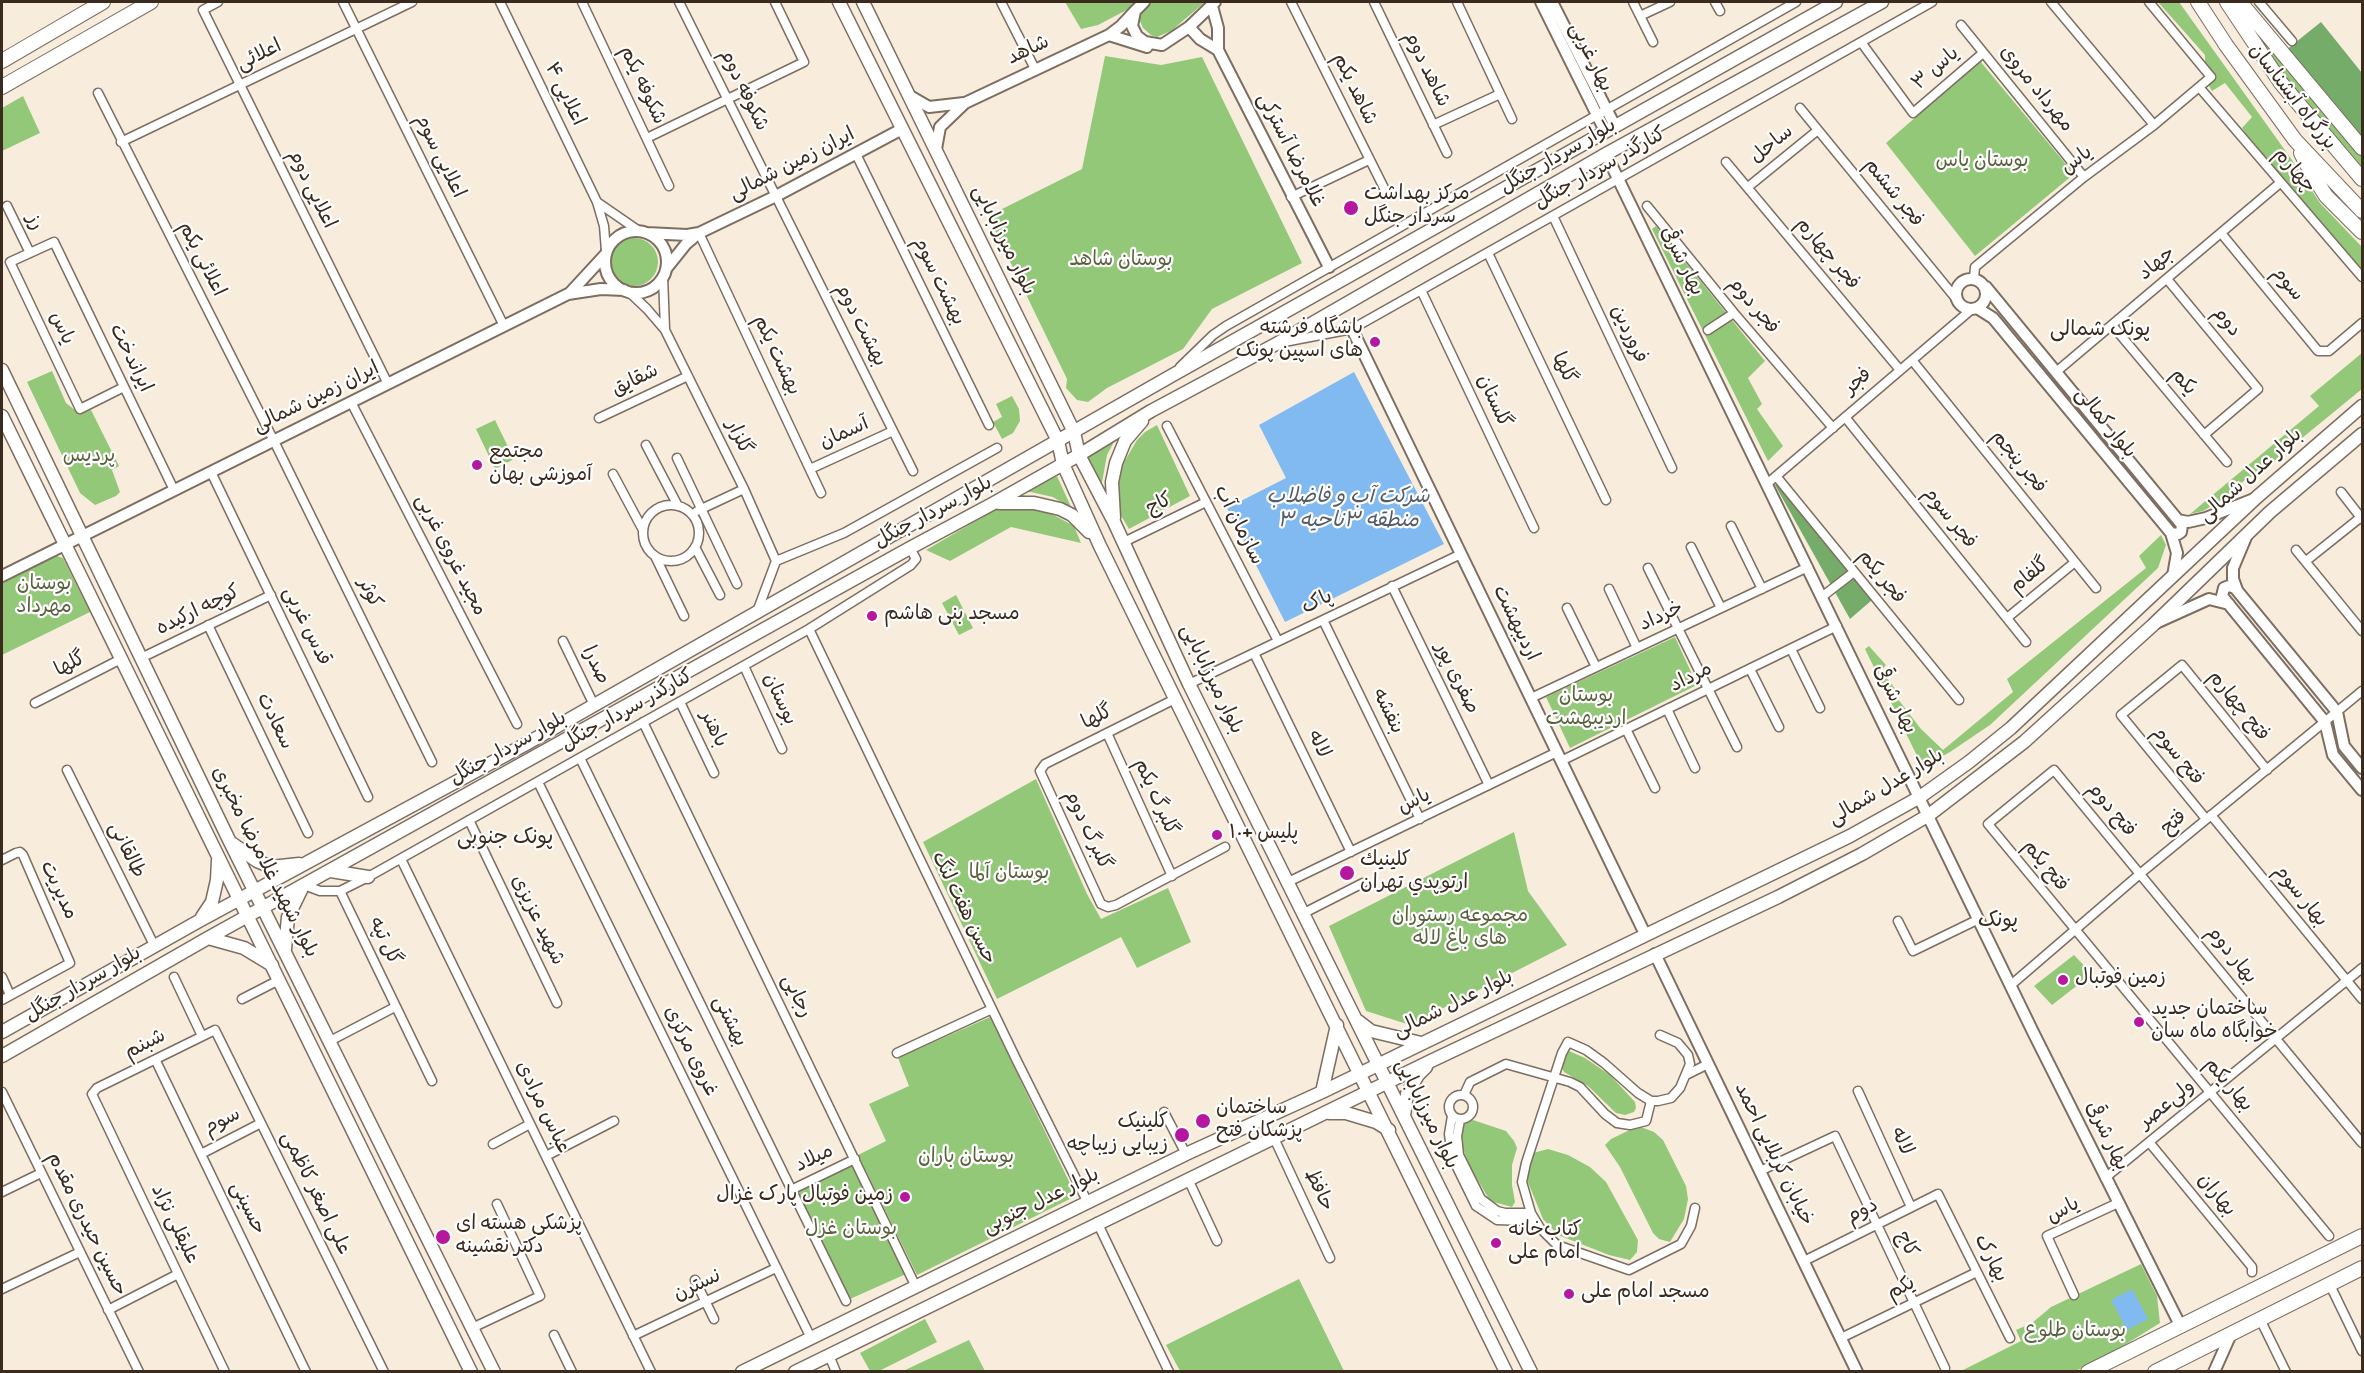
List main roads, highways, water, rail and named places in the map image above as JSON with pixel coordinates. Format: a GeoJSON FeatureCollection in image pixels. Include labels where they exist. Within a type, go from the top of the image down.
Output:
{"type":"FeatureCollection","features":[{"type":"Feature","properties":{"kind":"highway"},"geometry":{"type":"LineString","coordinates":[[2,61],[103,2]]}},
{"type":"Feature","properties":{"kind":"highway"},"geometry":{"type":"LineString","coordinates":[[2,87],[151,2]]}},
{"type":"Feature","properties":{"kind":"highway","name":"بزرگراه آبشناسان"},"geometry":{"type":"LineString","coordinates":[[2198,2],[2226,45],[2295,140],[2362,211]]}},
{"type":"Feature","properties":{"kind":"highway","name":"بزرگراه آبشناسان"},"geometry":{"type":"LineString","coordinates":[[2227,2],[2281,83],[2362,179]]}},
{"type":"Feature","properties":{"kind":"highway"},"geometry":{"type":"LineString","coordinates":[[2240,2],[2362,148]]}},
{"type":"Feature","properties":{"kind":"highway"},"geometry":{"type":"LineString","coordinates":[[2295,140],[2326,196],[2362,232]]}},
{"type":"Feature","properties":{"kind":"highway"},"geometry":{"type":"LineString","coordinates":[[2088,1371],[2362,1236]]}},
{"type":"Feature","properties":{"kind":"highway"},"geometry":{"type":"LineString","coordinates":[[2155,1371],[2362,1268]]}},
{"type":"Feature","properties":{"kind":"main road","name":"بلوار میرزابابایی"},"geometry":{"type":"LineString","coordinates":[[839,2],[1058,441],[1063,464],[1100,546],[1506,1371]]}},
{"type":"Feature","properties":{"kind":"main road","name":"بلوار میرزابابایی"},"geometry":{"type":"LineString","coordinates":[[863,2],[1074,432],[1079,455],[1114,522],[1189,684],[1286,883],[1531,1371]]}},
{"type":"Feature","properties":{"kind":"main road","name":"بلوار سردار جنگل"},"geometry":{"type":"LineString","coordinates":[[2,1032],[199,921],[594,705],[1171,376],[1836,2]]}},
{"type":"Feature","properties":{"kind":"main road","name":"بلوار سردار جنگل"},"geometry":{"type":"LineString","coordinates":[[2,1056],[208,938],[994,503],[1079,455],[1150,411],[1278,343],[1606,154],[1882,2]]}},
{"type":"Feature","properties":{"kind":"main road","name":"بلوار شهید غلامرضا مخبری"},"geometry":{"type":"LineString","coordinates":[[2,370],[229,840],[494,1371]]}},
{"type":"Feature","properties":{"kind":"main road","name":"بلوار عدل شمالی"},"geometry":{"type":"LineString","coordinates":[[1360,1073],[1850,836],[1920,797],[2011,728],[2257,497],[2362,406]]}},
{"type":"Feature","properties":{"kind":"main road"},"geometry":{"type":"LineString","coordinates":[[1114,522],[1112,482],[1116,463],[1125,441],[1150,411]]}},
{"type":"Feature","properties":{"kind":"main road","name":"بلوار شهید غلامرضا مخبری"},"geometry":{"type":"LineString","coordinates":[[2,416],[471,1371]]}},
{"type":"Feature","properties":{"kind":"main road","name":"بلوار عدل شمالی"},"geometry":{"type":"LineString","coordinates":[[1369,1091],[1789,892],[1862,854],[1929,815],[2024,742],[2153,625],[2248,533],[2362,434]]}},
{"type":"Feature","properties":{"kind":"main road"},"geometry":{"type":"LineString","coordinates":[[994,503],[1034,503],[1060,509],[1083,524],[1100,546]]}},
{"type":"Feature","properties":{"kind":"main road"},"geometry":{"type":"LineString","coordinates":[[229,840],[244,853],[272,867],[306,863]]}},
{"type":"Feature","properties":{"kind":"main road"},"geometry":{"type":"LineString","coordinates":[[199,921],[212,902],[217,880],[218,856]]}},
{"type":"Feature","properties":{"kind":"main road"},"geometry":{"type":"LineString","coordinates":[[331,871],[368,877]]}},
{"type":"Feature","properties":{"kind":"main road"},"geometry":{"type":"LineString","coordinates":[[285,950],[288,916],[304,885]]}},
{"type":"Feature","properties":{"kind":"main road"},"geometry":{"type":"LineString","coordinates":[[208,938],[244,948],[272,965]]}},
{"type":"Feature","properties":{"kind":"main road"},"geometry":{"type":"LineString","coordinates":[[1354,1018],[1371,1030],[1421,1043]]}},
{"type":"Feature","properties":{"kind":"main road"},"geometry":{"type":"LineString","coordinates":[[1322,1092],[1337,1024]]}},
{"type":"Feature","properties":{"kind":"main road"},"geometry":{"type":"LineString","coordinates":[[1404,1116],[1407,1094],[1418,1075],[1433,1060]]}},
{"type":"Feature","properties":{"kind":"main road","name":"بلوار عدل جنوبی"},"geometry":{"type":"LineString","coordinates":[[742,1371],[1186,1154],[1360,1073]]}},
{"type":"Feature","properties":{"kind":"main road","name":"بلوار عدل جنوبی"},"geometry":{"type":"LineString","coordinates":[[795,1371],[1369,1091]]}},
{"type":"Feature","properties":{"kind":"main road"},"geometry":{"type":"LineString","coordinates":[[1324,1113],[1346,1113],[1376,1122],[1389,1131]]}},
{"type":"Feature","properties":{"kind":"water","name":"شرکت آب و فاضلاب منطقه ۳ناحیه ۳"},"geometry":{"type":"Polygon","coordinates":[[[1354,372],[1444,544],[1285,622],[1227,508],[1286,478],[1259,425],[1354,372]]]}},
{"type":"Feature","properties":{"kind":"water"},"geometry":{"type":"Polygon","coordinates":[[[2132,1289],[2148,1319],[2127,1330],[2111,1300],[2132,1289]]]}},
{"type":"Feature","properties":{"kind":"place","name":"مرکز بهداشت سردار جنگل"},"geometry":{"type":"Point","coordinates":[1351,208]}},
{"type":"Feature","properties":{"kind":"place","name":"باشگاه فرشته های اسپین پونک"},"geometry":{"type":"Point","coordinates":[1375,342]}},
{"type":"Feature","properties":{"kind":"place","name":"مجتمع آموزشی بهان"},"geometry":{"type":"Point","coordinates":[477,465]}},
{"type":"Feature","properties":{"kind":"place","name":"مسجد بنی هاشم"},"geometry":{"type":"Point","coordinates":[872,616]}},
{"type":"Feature","properties":{"kind":"place","name":"پلیس +۱۰"},"geometry":{"type":"Point","coordinates":[1217,835]}},
{"type":"Feature","properties":{"kind":"place","name":"كلينيك ارتوپدي تهران"},"geometry":{"type":"Point","coordinates":[1347,873]}},
{"type":"Feature","properties":{"kind":"place","name":"زمین فوتبال"},"geometry":{"type":"Point","coordinates":[2063,980]}},
{"type":"Feature","properties":{"kind":"place","name":"ساختمان جدید خوابگاه ماه سان"},"geometry":{"type":"Point","coordinates":[2139,1022]}},
{"type":"Feature","properties":{"kind":"place","name":"ساختمان پزشکان فتح"},"geometry":{"type":"Point","coordinates":[1203,1121]}},
{"type":"Feature","properties":{"kind":"place","name":"کلینیک زیبایی زیباچه"},"geometry":{"type":"Point","coordinates":[1182,1135]}},
{"type":"Feature","properties":{"kind":"place","name":"زمین فوتبال پارک غزال"},"geometry":{"type":"Point","coordinates":[905,1197]}},
{"type":"Feature","properties":{"kind":"place","name":"پزشکی هسته ای دکتر نقشینه"},"geometry":{"type":"Point","coordinates":[443,1237]}},
{"type":"Feature","properties":{"kind":"place","name":"کتاب‌خانه امام علی"},"geometry":{"type":"Point","coordinates":[1496,1243]}},
{"type":"Feature","properties":{"kind":"place","name":"مسجد امام علی"},"geometry":{"type":"Point","coordinates":[1569,1294]}},
{"type":"Feature","properties":{"kind":"district","name":"پونک شمالی"},"geometry":{"type":"Point","coordinates":[2100,332]}},
{"type":"Feature","properties":{"kind":"district","name":"پونک جنوبی"},"geometry":{"type":"Point","coordinates":[505,840]}},
{"type":"Feature","properties":{"kind":"district","name":"پونک"},"geometry":{"type":"Point","coordinates":[1998,923]}},
{"type":"Feature","properties":{"kind":"park label","name":"بوستان یاس"},"geometry":{"type":"Point","coordinates":[1982,163]}},
{"type":"Feature","properties":{"kind":"park label","name":"بوستان شاهد"},"geometry":{"type":"Point","coordinates":[1121,262]}},
{"type":"Feature","properties":{"kind":"park label","name":"پردیس"},"geometry":{"type":"Point","coordinates":[89,458]}},
{"type":"Feature","properties":{"kind":"park label","name":"بوستان مهرداد"},"geometry":{"type":"Point","coordinates":[44,598]}},
{"type":"Feature","properties":{"kind":"park label","name":"بوستان اردیبهشت"},"geometry":{"type":"Point","coordinates":[1586,710]}},
{"type":"Feature","properties":{"kind":"park label","name":"بوستان آلما"},"geometry":{"type":"Point","coordinates":[1009,875]}},
{"type":"Feature","properties":{"kind":"park label","name":"مجموعه رستوران های باغ لاله"},"geometry":{"type":"Point","coordinates":[1460,930]}},
{"type":"Feature","properties":{"kind":"park label","name":"بوستان باران"},"geometry":{"type":"Point","coordinates":[966,1159]}},
{"type":"Feature","properties":{"kind":"park label","name":"بوستان غزل"},"geometry":{"type":"Point","coordinates":[851,1231]}},
{"type":"Feature","properties":{"kind":"park label","name":"بوستان طلوع"},"geometry":{"type":"Point","coordinates":[2075,1333]}}]}
